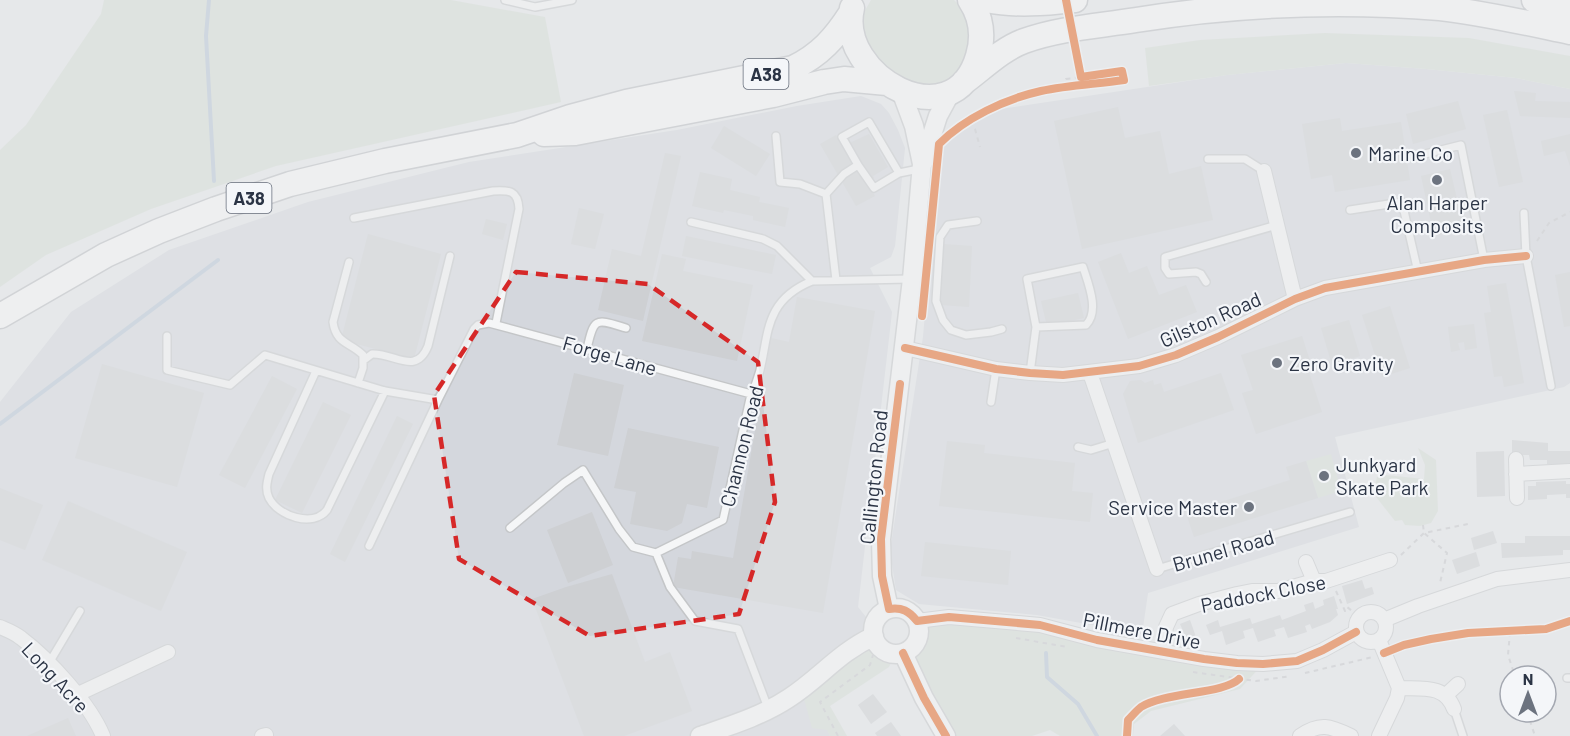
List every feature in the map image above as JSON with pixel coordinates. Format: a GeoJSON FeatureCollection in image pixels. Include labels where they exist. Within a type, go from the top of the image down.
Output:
{"type":"FeatureCollection","features":[{"type":"Feature","properties":{"kind":"highway"},"geometry":{"type":"LineString","coordinates":[[958,87],[977,60],[982,35],[981,22],[970,0]]}},
{"type":"Feature","properties":{"kind":"highway"},"geometry":{"type":"LineString","coordinates":[[987,0],[1035,4],[1075,0]]}},
{"type":"Feature","properties":{"kind":"highway"},"geometry":{"type":"LineString","coordinates":[[1534,0],[1570,9]]}},
{"type":"Feature","properties":{"kind":"highway"},"geometry":{"type":"LineString","coordinates":[[853,4],[857,50],[869,66],[894,87],[924,98],[940,97],[958,87],[1006,51],[1023,42],[1051,33],[1205,9],[1323,1],[1381,3],[1440,8],[1500,17],[1570,32]]}},
{"type":"Feature","properties":{"kind":"highway","name":"A38"},"geometry":{"type":"LineString","coordinates":[[0,316],[106,255],[216,209],[290,184],[385,161],[517,135],[570,117],[626,102],[793,68],[819,53],[831,42],[853,4]]}},
{"type":"Feature","properties":{"kind":"highway","name":"A38"},"geometry":{"type":"LineString","coordinates":[[517,135],[575,133],[774,95],[844,79],[894,87]]}},
{"type":"Feature","properties":{"kind":"main road","name":"Callington Road"},"geometry":{"type":"LineString","coordinates":[[894,87],[914,126],[922,167]]}},
{"type":"Feature","properties":{"kind":"main road","name":"Callington Road"},"geometry":{"type":"LineString","coordinates":[[889,609],[882,576],[880,539],[905,348],[922,167],[938,116],[958,87]]}},
{"type":"Feature","properties":{"kind":"main road"},"geometry":{"type":"LineString","coordinates":[[889,609],[904,609],[917,621],[918,639],[912,648],[903,653],[894,654],[886,651],[875,640],[874,627],[877,619],[889,609]]}},
{"type":"Feature","properties":{"kind":"main road"},"geometry":{"type":"LineString","coordinates":[[700,736],[769,709],[789,698],[854,645],[875,640]]}},
{"type":"Feature","properties":{"kind":"main road"},"geometry":{"type":"LineString","coordinates":[[903,653],[924,698],[946,736]]}},
{"type":"Feature","properties":{"kind":"street"},"geometry":{"type":"LineString","coordinates":[[1264,171],[1295,299]]}},
{"type":"Feature","properties":{"kind":"street","name":"Gilston Road"},"geometry":{"type":"LineString","coordinates":[[905,348],[996,369],[1030,373],[1063,375],[1139,366],[1176,355],[1295,299],[1324,288],[1484,260],[1526,256]]}},
{"type":"Feature","properties":{"kind":"street","name":"Brunel Road"},"geometry":{"type":"LineString","coordinates":[[1090,373],[1157,569]]}},
{"type":"Feature","properties":{"kind":"street"},"geometry":{"type":"LineString","coordinates":[[1516,459],[1517,498]]}},
{"type":"Feature","properties":{"kind":"street"},"geometry":{"type":"LineString","coordinates":[[1516,474],[1570,471]]}},
{"type":"Feature","properties":{"kind":"street","name":"Paddock Close"},"geometry":{"type":"LineString","coordinates":[[1163,651],[1166,627],[1172,614],[1237,594],[1252,591],[1278,591],[1314,580],[1331,580],[1390,560]]}},
{"type":"Feature","properties":{"kind":"street"},"geometry":{"type":"LineString","coordinates":[[1306,562],[1314,580]]}},
{"type":"Feature","properties":{"kind":"street"},"geometry":{"type":"LineString","coordinates":[[1384,620],[1497,579],[1570,570]]}},
{"type":"Feature","properties":{"kind":"street"},"geometry":{"type":"LineString","coordinates":[[1365,613],[1375,613],[1384,620],[1385,631],[1379,640],[1364,641],[1356,632],[1356,625],[1360,617],[1365,613]]}},
{"type":"Feature","properties":{"kind":"street","name":"Pillmere Drive"},"geometry":{"type":"LineString","coordinates":[[917,621],[949,617],[1040,625],[1097,640],[1237,663],[1263,664],[1297,661],[1356,632]]}},
{"type":"Feature","properties":{"kind":"street","name":"Long Acre"},"geometry":{"type":"LineString","coordinates":[[0,627],[21,637],[78,694],[103,736]]}},
{"type":"Feature","properties":{"kind":"street"},"geometry":{"type":"LineString","coordinates":[[1379,640],[1399,688],[1398,698],[1379,736]]}},
{"type":"Feature","properties":{"kind":"street"},"geometry":{"type":"LineString","coordinates":[[78,694],[168,652]]}},
{"type":"Feature","properties":{"kind":"street"},"geometry":{"type":"LineString","coordinates":[[1446,695],[1458,684]]}},
{"type":"Feature","properties":{"kind":"street"},"geometry":{"type":"LineString","coordinates":[[1399,688],[1430,690],[1446,695],[1450,698],[1454,709]]}},
{"type":"Feature","properties":{"kind":"street"},"geometry":{"type":"LineString","coordinates":[[1300,736],[1309,729],[1321,725],[1352,736]]}},
{"type":"Feature","properties":{"kind":"lane"},"geometry":{"type":"LineString","coordinates":[[505,0],[535,7],[572,0]]}},
{"type":"Feature","properties":{"kind":"lane"},"geometry":{"type":"LineString","coordinates":[[899,173],[869,122],[842,137],[874,188],[899,173],[922,167]]}},
{"type":"Feature","properties":{"kind":"lane"},"geometry":{"type":"LineString","coordinates":[[776,136],[780,182],[800,184],[826,194]]}},
{"type":"Feature","properties":{"kind":"lane"},"geometry":{"type":"LineString","coordinates":[[1425,154],[1461,145],[1484,260]]}},
{"type":"Feature","properties":{"kind":"lane"},"geometry":{"type":"LineString","coordinates":[[1208,159],[1245,159],[1264,171]]}},
{"type":"Feature","properties":{"kind":"lane"},"geometry":{"type":"LineString","coordinates":[[836,280],[826,194],[844,174],[858,165]]}},
{"type":"Feature","properties":{"kind":"lane"},"geometry":{"type":"LineString","coordinates":[[354,218],[493,191],[510,191],[518,197],[519,208],[496,323],[483,323],[474,329],[369,546]]}},
{"type":"Feature","properties":{"kind":"lane"},"geometry":{"type":"LineString","coordinates":[[1350,210],[1402,202],[1419,273]]}},
{"type":"Feature","properties":{"kind":"lane"},"geometry":{"type":"LineString","coordinates":[[1524,213],[1526,256],[1551,386]]}},
{"type":"Feature","properties":{"kind":"lane"},"geometry":{"type":"LineString","coordinates":[[977,221],[948,225],[940,237],[936,301],[943,320],[951,330],[966,335],[991,333],[1002,329]]}},
{"type":"Feature","properties":{"kind":"lane"},"geometry":{"type":"LineString","coordinates":[[691,222],[763,239],[777,246],[812,281]]}},
{"type":"Feature","properties":{"kind":"lane"},"geometry":{"type":"LineString","coordinates":[[1206,282],[1202,274],[1196,272],[1169,274],[1165,268],[1165,256],[1277,225]]}},
{"type":"Feature","properties":{"kind":"lane"},"geometry":{"type":"LineString","coordinates":[[364,360],[372,354],[392,357],[408,363],[422,358],[428,346],[450,256]]}},
{"type":"Feature","properties":{"kind":"lane"},"geometry":{"type":"LineString","coordinates":[[349,262],[335,315],[334,330],[338,338],[363,355],[364,360],[358,383]]}},
{"type":"Feature","properties":{"kind":"lane"},"geometry":{"type":"LineString","coordinates":[[1030,373],[1036,327],[1027,279],[1083,267],[1092,305],[1090,321],[1086,325],[1036,327]]}},
{"type":"Feature","properties":{"kind":"lane","name":"Channon Road"},"geometry":{"type":"LineString","coordinates":[[656,553],[723,520],[751,394],[758,382],[765,335],[773,315],[786,297],[797,287],[812,281],[912,279]]}},
{"type":"Feature","properties":{"kind":"lane"},"geometry":{"type":"LineString","coordinates":[[587,349],[595,323],[600,321],[626,328]]}},
{"type":"Feature","properties":{"kind":"lane","name":"Forge Lane"},"geometry":{"type":"LineString","coordinates":[[496,323],[751,394]]}},
{"type":"Feature","properties":{"kind":"lane"},"geometry":{"type":"LineString","coordinates":[[167,336],[167,370],[230,385],[265,355],[386,391],[438,400]]}},
{"type":"Feature","properties":{"kind":"lane"},"geometry":{"type":"LineString","coordinates":[[991,402],[996,369]]}},
{"type":"Feature","properties":{"kind":"lane"},"geometry":{"type":"LineString","coordinates":[[316,371],[269,474],[267,485],[267,493],[274,504],[280,510],[298,518],[319,518],[327,510],[386,391]]}},
{"type":"Feature","properties":{"kind":"lane"},"geometry":{"type":"LineString","coordinates":[[1078,447],[1091,450],[1114,443]]}},
{"type":"Feature","properties":{"kind":"lane"},"geometry":{"type":"LineString","coordinates":[[510,528],[564,483],[584,470],[619,529],[633,547],[656,553],[670,587],[695,621],[738,628],[769,709]]}},
{"type":"Feature","properties":{"kind":"lane","name":"Brunel Road"},"geometry":{"type":"LineString","coordinates":[[1157,569],[1350,512]]}},
{"type":"Feature","properties":{"kind":"lane"},"geometry":{"type":"LineString","coordinates":[[48,663],[80,611]]}},
{"type":"Feature","properties":{"kind":"lane"},"geometry":{"type":"LineString","coordinates":[[1454,709],[1463,736]]}},
{"type":"Feature","properties":{"kind":"path"},"geometry":{"type":"LineString","coordinates":[[1079,66],[1081,77]]}},
{"type":"Feature","properties":{"kind":"path"},"geometry":{"type":"LineString","coordinates":[[1078,87],[1063,88],[1066,79],[1091,76]]}},
{"type":"Feature","properties":{"kind":"path"},"geometry":{"type":"LineString","coordinates":[[977,117],[966,124],[975,129],[980,147]]}},
{"type":"Feature","properties":{"kind":"path"},"geometry":{"type":"LineString","coordinates":[[1526,256],[1550,223],[1570,212]]}},
{"type":"Feature","properties":{"kind":"path"},"geometry":{"type":"LineString","coordinates":[[1390,560],[1400,556],[1424,533],[1467,524]]}},
{"type":"Feature","properties":{"kind":"path"},"geometry":{"type":"LineString","coordinates":[[1423,525],[1424,533],[1447,553],[1437,600]]}},
{"type":"Feature","properties":{"kind":"path"},"geometry":{"type":"LineString","coordinates":[[1331,580],[1345,611],[1347,607],[1360,617]]}},
{"type":"Feature","properties":{"kind":"path"},"geometry":{"type":"LineString","coordinates":[[1499,632],[1514,632],[1508,655],[1511,664]]}},
{"type":"Feature","properties":{"kind":"path"},"geometry":{"type":"LineString","coordinates":[[838,736],[820,702],[870,665],[875,640]]}},
{"type":"Feature","properties":{"kind":"path"},"geometry":{"type":"LineString","coordinates":[[1227,685],[1239,679]]}},
{"type":"Feature","properties":{"kind":"highlighted area"},"geometry":{"type":"Polygon","coordinates":[[[516,272],[648,284],[758,362],[775,502],[739,614],[590,636],[459,559],[434,395],[516,272]]]}},
{"type":"Feature","properties":{"kind":"shaded area"},"geometry":{"type":"Polygon","coordinates":[[[104,0],[451,0],[545,17],[561,102],[276,166],[151,209],[46,255],[0,287],[0,150],[26,125],[101,14],[104,0]]]}},
{"type":"Feature","properties":{"kind":"shaded area"},"geometry":{"type":"Polygon","coordinates":[[[871,0],[954,0],[965,14],[973,42],[956,74],[946,81],[935,84],[910,83],[889,72],[864,43],[863,14],[871,0]]]}},
{"type":"Feature","properties":{"kind":"shaded area"},"geometry":{"type":"Polygon","coordinates":[[[1325,33],[1469,38],[1570,56],[1570,89],[1516,78],[1346,63],[1149,86],[1145,48],[1200,40],[1325,33]]]}},
{"type":"Feature","properties":{"kind":"shaded area"},"geometry":{"type":"Polygon","coordinates":[[[1346,63],[1516,78],[1570,89],[1570,383],[1564,387],[1335,437],[1359,527],[1148,593],[1142,634],[1037,615],[919,604],[896,590],[890,551],[923,337],[940,145],[994,110],[1227,75],[1346,63]]]}},
{"type":"Feature","properties":{"kind":"shaded area"},"geometry":{"type":"Polygon","coordinates":[[[861,96],[881,104],[889,113],[905,148],[895,246],[891,257],[870,268],[892,312],[858,607],[874,627],[874,636],[823,669],[830,736],[0,736],[0,402],[71,312],[169,250],[308,202],[469,162],[677,130],[861,96]]]}},
{"type":"Feature","properties":{"kind":"shaded area"},"geometry":{"type":"Polygon","coordinates":[[[1418,448],[1436,460],[1438,511],[1431,523],[1420,526],[1405,525],[1402,520],[1395,521],[1373,493],[1377,477],[1386,475],[1424,479],[1425,465],[1418,448]]]}},
{"type":"Feature","properties":{"kind":"shaded area","name":"Junkyard Skate Park"},"geometry":{"type":"Polygon","coordinates":[[[1331,454],[1341,491],[1318,498],[1306,461],[1331,454]]]}},
{"type":"Feature","properties":{"kind":"shaded area"},"geometry":{"type":"Polygon","coordinates":[[[949,617],[1263,664],[1240,689],[1151,711],[1134,724],[1133,736],[1060,736],[1050,730],[1032,736],[946,736],[903,653],[916,640],[917,621],[949,617]]]}},
{"type":"Feature","properties":{"kind":"shaded area"},"geometry":{"type":"Polygon","coordinates":[[[877,644],[895,654],[889,667],[830,706],[847,736],[830,736],[827,730],[812,728],[801,688],[877,644]]]}},
{"type":"Feature","properties":{"kind":"building"},"geometry":{"type":"Polygon","coordinates":[[[1514,91],[1536,93],[1535,101],[1570,102],[1570,118],[1520,116],[1514,91]]]}},
{"type":"Feature","properties":{"kind":"building"},"geometry":{"type":"Polygon","coordinates":[[[1458,101],[1466,129],[1413,144],[1406,114],[1458,101]]]}},
{"type":"Feature","properties":{"kind":"building"},"geometry":{"type":"Polygon","coordinates":[[[1118,107],[1125,138],[1160,131],[1169,174],[1201,166],[1213,220],[1082,249],[1054,121],[1118,107]]]}},
{"type":"Feature","properties":{"kind":"building"},"geometry":{"type":"Polygon","coordinates":[[[1507,110],[1523,182],[1499,187],[1483,115],[1507,110]]]}},
{"type":"Feature","properties":{"kind":"building","name":"Marine Co"},"geometry":{"type":"Polygon","coordinates":[[[1340,118],[1342,131],[1401,122],[1410,180],[1335,192],[1332,175],[1311,179],[1302,124],[1340,118]]]}},
{"type":"Feature","properties":{"kind":"building"},"geometry":{"type":"Polygon","coordinates":[[[724,126],[770,154],[756,176],[711,148],[724,126]]]}},
{"type":"Feature","properties":{"kind":"building"},"geometry":{"type":"Polygon","coordinates":[[[869,134],[888,167],[867,182],[875,196],[856,206],[820,144],[836,135],[843,146],[869,134]]]}},
{"type":"Feature","properties":{"kind":"building"},"geometry":{"type":"Polygon","coordinates":[[[1570,134],[1570,166],[1565,151],[1544,156],[1541,141],[1570,134]]]}},
{"type":"Feature","properties":{"kind":"building"},"geometry":{"type":"Polygon","coordinates":[[[665,153],[681,156],[643,321],[598,310],[612,249],[641,256],[665,153]]]}},
{"type":"Feature","properties":{"kind":"building"},"geometry":{"type":"Polygon","coordinates":[[[1450,169],[1464,229],[1434,236],[1421,176],[1450,169]]]}},
{"type":"Feature","properties":{"kind":"building"},"geometry":{"type":"Polygon","coordinates":[[[700,172],[732,179],[730,190],[760,197],[759,202],[789,208],[785,227],[753,220],[753,216],[724,210],[723,213],[692,206],[700,172]]]}},
{"type":"Feature","properties":{"kind":"building"},"geometry":{"type":"Polygon","coordinates":[[[579,208],[604,214],[595,249],[571,244],[579,208]]]}},
{"type":"Feature","properties":{"kind":"building"},"geometry":{"type":"Polygon","coordinates":[[[486,219],[507,224],[503,240],[482,234],[486,219]]]}},
{"type":"Feature","properties":{"kind":"building"},"geometry":{"type":"Polygon","coordinates":[[[368,234],[441,254],[414,359],[341,340],[368,234]]]}},
{"type":"Feature","properties":{"kind":"building"},"geometry":{"type":"Polygon","coordinates":[[[686,236],[776,255],[772,274],[682,256],[686,236]]]}},
{"type":"Feature","properties":{"kind":"building"},"geometry":{"type":"Polygon","coordinates":[[[943,244],[972,246],[969,307],[941,305],[943,244]]]}},
{"type":"Feature","properties":{"kind":"building"},"geometry":{"type":"Polygon","coordinates":[[[1121,253],[1129,273],[1147,266],[1159,295],[1186,285],[1197,312],[1128,339],[1098,262],[1121,253]]]}},
{"type":"Feature","properties":{"kind":"building"},"geometry":{"type":"Polygon","coordinates":[[[662,254],[686,259],[683,271],[753,285],[737,361],[642,341],[662,254]]]}},
{"type":"Feature","properties":{"kind":"building"},"geometry":{"type":"Polygon","coordinates":[[[1570,272],[1570,326],[1564,327],[1555,275],[1570,272]]]}},
{"type":"Feature","properties":{"kind":"building"},"geometry":{"type":"Polygon","coordinates":[[[1506,283],[1524,383],[1504,387],[1502,376],[1494,377],[1484,313],[1491,312],[1487,286],[1506,283]]]}},
{"type":"Feature","properties":{"kind":"building"},"geometry":{"type":"Polygon","coordinates":[[[1078,293],[1084,318],[1047,326],[1041,301],[1078,293]]]}},
{"type":"Feature","properties":{"kind":"building"},"geometry":{"type":"Polygon","coordinates":[[[797,297],[875,311],[823,613],[673,587],[678,557],[691,559],[692,551],[733,558],[771,338],[789,342],[797,297]]]}},
{"type":"Feature","properties":{"kind":"building"},"geometry":{"type":"Polygon","coordinates":[[[1390,306],[1410,368],[1382,377],[1362,315],[1390,306]]]}},
{"type":"Feature","properties":{"kind":"building"},"geometry":{"type":"Polygon","coordinates":[[[1349,320],[1360,356],[1332,365],[1321,328],[1349,320]]]}},
{"type":"Feature","properties":{"kind":"building"},"geometry":{"type":"Polygon","coordinates":[[[1474,324],[1477,348],[1465,350],[1464,342],[1458,343],[1460,350],[1451,352],[1448,327],[1474,324]]]}},
{"type":"Feature","properties":{"kind":"building"},"geometry":{"type":"Polygon","coordinates":[[[1302,336],[1313,370],[1309,372],[1322,412],[1256,434],[1242,393],[1253,390],[1241,355],[1302,336]]]}},
{"type":"Feature","properties":{"kind":"building"},"geometry":{"type":"Polygon","coordinates":[[[102,364],[204,393],[177,487],[75,458],[102,364]]]}},
{"type":"Feature","properties":{"kind":"building"},"geometry":{"type":"Polygon","coordinates":[[[574,373],[624,385],[608,456],[557,445],[574,373]]]}},
{"type":"Feature","properties":{"kind":"building"},"geometry":{"type":"Polygon","coordinates":[[[1221,373],[1234,410],[1138,443],[1123,394],[1130,381],[1141,380],[1145,383],[1153,380],[1154,385],[1161,383],[1164,392],[1221,373]]]}},
{"type":"Feature","properties":{"kind":"building"},"geometry":{"type":"Polygon","coordinates":[[[272,376],[297,389],[245,488],[219,475],[272,376]]]}},
{"type":"Feature","properties":{"kind":"building"},"geometry":{"type":"Polygon","coordinates":[[[323,402],[351,415],[302,513],[275,500],[323,402]]]}},
{"type":"Feature","properties":{"kind":"building"},"geometry":{"type":"Polygon","coordinates":[[[397,416],[413,424],[345,562],[330,554],[397,416]]]}},
{"type":"Feature","properties":{"kind":"building"},"geometry":{"type":"Polygon","coordinates":[[[628,428],[719,447],[707,508],[687,504],[682,523],[667,531],[630,524],[636,492],[614,488],[628,428]]]}},
{"type":"Feature","properties":{"kind":"building"},"geometry":{"type":"Polygon","coordinates":[[[1512,440],[1548,443],[1548,451],[1570,451],[1570,464],[1547,464],[1547,460],[1530,460],[1529,455],[1512,455],[1512,440]]]}},
{"type":"Feature","properties":{"kind":"building"},"geometry":{"type":"Polygon","coordinates":[[[947,441],[985,445],[984,453],[1075,463],[1072,491],[1093,493],[1090,522],[939,506],[947,441]]]}},
{"type":"Feature","properties":{"kind":"building"},"geometry":{"type":"Polygon","coordinates":[[[1504,451],[1505,496],[1477,497],[1476,452],[1504,451]]]}},
{"type":"Feature","properties":{"kind":"building"},"geometry":{"type":"Polygon","coordinates":[[[1306,461],[1318,498],[1194,537],[1186,513],[1290,480],[1286,467],[1306,461]]]}},
{"type":"Feature","properties":{"kind":"building"},"geometry":{"type":"Polygon","coordinates":[[[1566,481],[1566,484],[1570,484],[1570,498],[1566,498],[1566,494],[1547,495],[1547,499],[1528,500],[1528,486],[1536,486],[1536,482],[1566,481]]]}},
{"type":"Feature","properties":{"kind":"building"},"geometry":{"type":"Polygon","coordinates":[[[0,488],[43,505],[25,550],[0,540],[0,488]]]}},
{"type":"Feature","properties":{"kind":"building"},"geometry":{"type":"Polygon","coordinates":[[[68,501],[187,552],[161,611],[42,560],[68,501]]]}},
{"type":"Feature","properties":{"kind":"building"},"geometry":{"type":"Polygon","coordinates":[[[592,512],[613,565],[568,583],[547,530],[592,512]]]}},
{"type":"Feature","properties":{"kind":"building"},"geometry":{"type":"Polygon","coordinates":[[[1493,531],[1497,543],[1474,550],[1471,538],[1493,531]]]}},
{"type":"Feature","properties":{"kind":"building"},"geometry":{"type":"Polygon","coordinates":[[[1525,536],[1570,536],[1570,550],[1563,550],[1563,555],[1502,558],[1501,543],[1525,543],[1525,536]]]}},
{"type":"Feature","properties":{"kind":"building"},"geometry":{"type":"Polygon","coordinates":[[[925,542],[1011,551],[1008,585],[921,576],[925,542]]]}},
{"type":"Feature","properties":{"kind":"building"},"geometry":{"type":"Polygon","coordinates":[[[1476,552],[1480,566],[1457,574],[1452,560],[1476,552]]]}},
{"type":"Feature","properties":{"kind":"building"},"geometry":{"type":"Polygon","coordinates":[[[612,574],[645,662],[670,652],[692,711],[624,736],[584,736],[532,599],[612,574]]]}},
{"type":"Feature","properties":{"kind":"building"},"geometry":{"type":"Polygon","coordinates":[[[1362,580],[1365,589],[1372,587],[1374,594],[1347,604],[1342,586],[1362,580]]]}},
{"type":"Feature","properties":{"kind":"building"},"geometry":{"type":"Polygon","coordinates":[[[1334,596],[1338,615],[1330,622],[1312,629],[1310,624],[1305,626],[1307,632],[1288,638],[1284,627],[1274,630],[1276,636],[1258,642],[1253,628],[1243,631],[1245,638],[1226,645],[1222,631],[1210,635],[1206,625],[1218,620],[1220,627],[1250,618],[1252,624],[1280,615],[1282,620],[1306,611],[1304,605],[1313,602],[1315,609],[1324,605],[1323,600],[1334,596]]]}},
{"type":"Feature","properties":{"kind":"building"},"geometry":{"type":"Polygon","coordinates":[[[1190,620],[1196,637],[1187,640],[1180,624],[1190,620]]]}},
{"type":"Feature","properties":{"kind":"building"},"geometry":{"type":"Polygon","coordinates":[[[873,694],[887,712],[871,724],[858,705],[873,694]]]}},
{"type":"Feature","properties":{"kind":"building"},"geometry":{"type":"Polygon","coordinates":[[[68,718],[76,736],[27,736],[68,718]]]}},
{"type":"Feature","properties":{"kind":"building"},"geometry":{"type":"Polygon","coordinates":[[[891,722],[901,736],[877,736],[875,733],[891,722]]]}},
{"type":"Feature","properties":{"kind":"building"},"geometry":{"type":"Polygon","coordinates":[[[1174,724],[1185,736],[1160,736],[1174,724]]]}},
{"type":"Feature","properties":{"kind":"waterway"},"geometry":{"type":"LineString","coordinates":[[209,0],[206,36],[214,181]]}},
{"type":"Feature","properties":{"kind":"waterway"},"geometry":{"type":"LineString","coordinates":[[0,424],[218,260]]}},
{"type":"Feature","properties":{"kind":"waterway"},"geometry":{"type":"LineString","coordinates":[[1046,653],[1047,677],[1078,704],[1097,736]]}},
{"type":"Feature","properties":{"kind":"cycle path"},"geometry":{"type":"LineString","coordinates":[[922,316],[939,144],[973,118],[1014,99],[1051,89],[1124,80],[1122,71],[1081,77],[1066,0]]}},
{"type":"Feature","properties":{"kind":"cycle path"},"geometry":{"type":"LineString","coordinates":[[905,348],[996,369],[1030,373],[1063,375],[1139,366],[1176,355],[1295,299],[1325,288],[1484,260],[1526,256]]}},
{"type":"Feature","properties":{"kind":"cycle path"},"geometry":{"type":"LineString","coordinates":[[900,384],[881,539],[882,576],[889,609],[905,610],[917,621],[949,617],[1040,625],[1097,640],[1237,663],[1263,664],[1297,661],[1356,632]]}},
{"type":"Feature","properties":{"kind":"cycle path"},"geometry":{"type":"LineString","coordinates":[[1384,653],[1404,645],[1431,639],[1468,633],[1546,629],[1570,621]]}},
{"type":"Feature","properties":{"kind":"cycle path"},"geometry":{"type":"LineString","coordinates":[[903,653],[924,698],[946,736]]}},
{"type":"Feature","properties":{"kind":"cycle path"},"geometry":{"type":"LineString","coordinates":[[1127,736],[1128,720],[1141,707],[1164,698],[1221,688],[1239,679]]}},
{"type":"Feature","properties":{"kind":"place","name":"Marine Co"},"geometry":{"type":"Point","coordinates":[1356,153]}},
{"type":"Feature","properties":{"kind":"place","name":"Alan Harper Composits"},"geometry":{"type":"Point","coordinates":[1437,180]}},
{"type":"Feature","properties":{"kind":"place","name":"Zero Gravity"},"geometry":{"type":"Point","coordinates":[1277,363]}},
{"type":"Feature","properties":{"kind":"place","name":"Junkyard Skate Park"},"geometry":{"type":"Point","coordinates":[1324,476]}},
{"type":"Feature","properties":{"kind":"place","name":"Service Master"},"geometry":{"type":"Point","coordinates":[1249,507]}}]}
